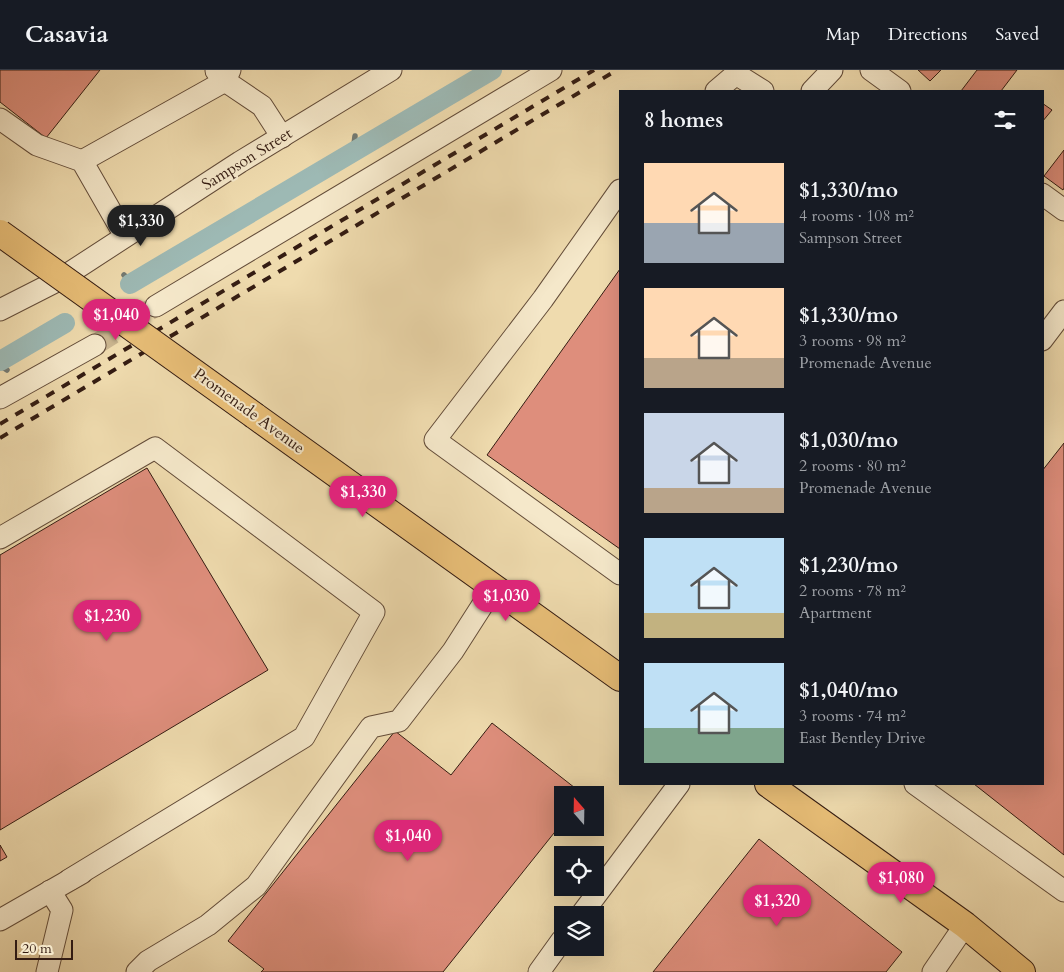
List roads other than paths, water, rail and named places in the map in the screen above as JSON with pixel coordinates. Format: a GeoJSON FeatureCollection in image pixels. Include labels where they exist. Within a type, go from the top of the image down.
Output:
{"type":"FeatureCollection","features":[{"type":"Feature","properties":{"kind":"main road","name":"Promenade Avenue"},"geometry":{"type":"LineString","coordinates":[[0,233],[619,677]]}},
{"type":"Feature","properties":{"kind":"main road"},"geometry":{"type":"LineString","coordinates":[[769,785],[965,925],[1022,972]]}},
{"type":"Feature","properties":{"kind":"street","name":"Sampson Street"},"geometry":{"type":"LineString","coordinates":[[0,310],[57,281],[125,236],[391,70]]}},
{"type":"Feature","properties":{"kind":"street"},"geometry":{"type":"LineString","coordinates":[[156,306],[550,70]]}},
{"type":"Feature","properties":{"kind":"street"},"geometry":{"type":"LineString","coordinates":[[813,90],[832,70]]}},
{"type":"Feature","properties":{"kind":"street"},"geometry":{"type":"LineString","coordinates":[[871,70],[899,90]]}},
{"type":"Feature","properties":{"kind":"street"},"geometry":{"type":"LineString","coordinates":[[82,162],[223,74],[262,106],[282,137]]}},
{"type":"Feature","properties":{"kind":"street"},"geometry":{"type":"LineString","coordinates":[[717,90],[736,74],[761,90]]}},
{"type":"Feature","properties":{"kind":"street"},"geometry":{"type":"LineString","coordinates":[[0,119],[36,145],[82,162],[125,236]]}},
{"type":"Feature","properties":{"kind":"street"},"geometry":{"type":"LineString","coordinates":[[619,191],[543,298],[435,440],[619,573]]}},
{"type":"Feature","properties":{"kind":"street"},"geometry":{"type":"LineString","coordinates":[[1044,195],[1064,210]]}},
{"type":"Feature","properties":{"kind":"street"},"geometry":{"type":"LineString","coordinates":[[1044,337],[1064,311]]}},
{"type":"Feature","properties":{"kind":"street"},"geometry":{"type":"LineString","coordinates":[[0,398],[95,345]]}},
{"type":"Feature","properties":{"kind":"street"},"geometry":{"type":"LineString","coordinates":[[0,538],[154,448],[374,612],[304,737],[50,892],[0,920]]}},
{"type":"Feature","properties":{"kind":"street"},"geometry":{"type":"LineString","coordinates":[[137,972],[148,961],[208,925],[256,886],[371,727],[399,721],[453,651],[494,587]]}},
{"type":"Feature","properties":{"kind":"street"},"geometry":{"type":"LineString","coordinates":[[588,906],[677,785]]}},
{"type":"Feature","properties":{"kind":"street"},"geometry":{"type":"LineString","coordinates":[[915,785],[1064,891]]}},
{"type":"Feature","properties":{"kind":"street"},"geometry":{"type":"LineString","coordinates":[[46,972],[62,910],[50,892]]}},
{"type":"Feature","properties":{"kind":"street"},"geometry":{"type":"LineString","coordinates":[[933,972],[965,925]]}},
{"type":"Feature","properties":{"kind":"street"},"geometry":{"type":"LineString","coordinates":[[539,972],[554,951]]}},
{"type":"Feature","properties":{"kind":"waterway"},"geometry":{"type":"LineString","coordinates":[[130,284],[492,70]]}},
{"type":"Feature","properties":{"kind":"waterway"},"geometry":{"type":"LineString","coordinates":[[353,152],[355,136]]}},
{"type":"Feature","properties":{"kind":"waterway"},"geometry":{"type":"LineString","coordinates":[[124,275],[132,283]]}},
{"type":"Feature","properties":{"kind":"waterway"},"geometry":{"type":"LineString","coordinates":[[0,361],[65,323]]}},
{"type":"Feature","properties":{"kind":"waterway"},"geometry":{"type":"LineString","coordinates":[[0,365],[7,370]]}},
{"type":"Feature","properties":{"kind":"tunnel"},"geometry":{"type":"LineString","coordinates":[[95,345],[156,306]]}},
{"type":"Feature","properties":{"kind":"railway"},"geometry":{"type":"LineString","coordinates":[[0,424],[594,70]]}},
{"type":"Feature","properties":{"kind":"railway"},"geometry":{"type":"LineString","coordinates":[[0,438],[617,70]]}}]}
